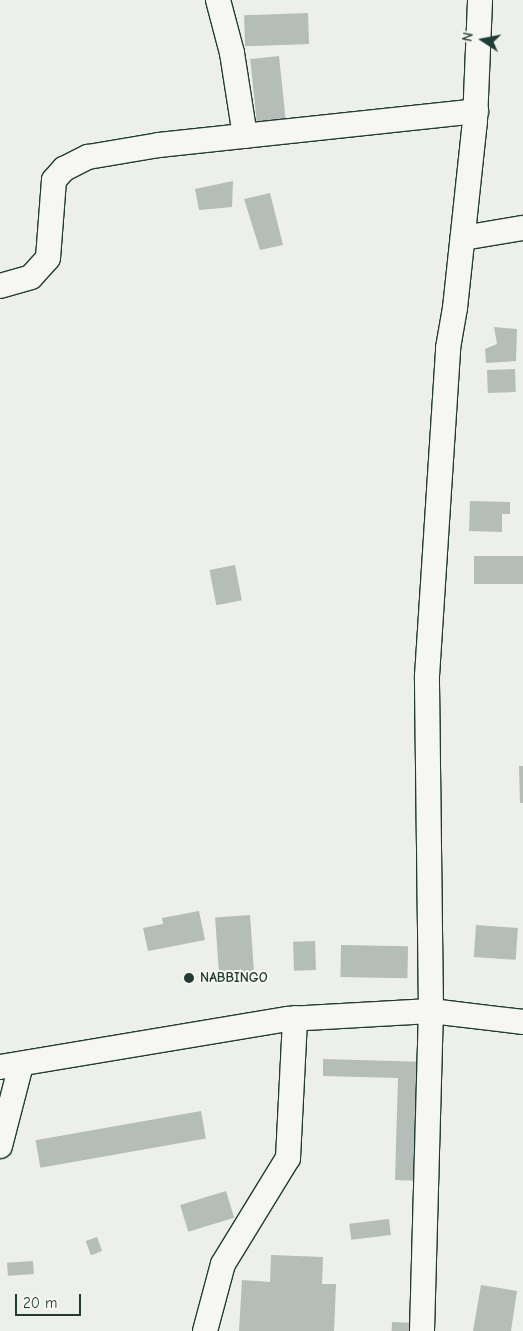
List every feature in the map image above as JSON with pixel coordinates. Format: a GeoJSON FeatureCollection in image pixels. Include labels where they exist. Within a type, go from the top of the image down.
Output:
{"type":"FeatureCollection","features":[{"type":"Feature","properties":{"kind":"street"},"geometry":{"type":"LineString","coordinates":[[218,0],[232,53],[245,136]]}},
{"type":"Feature","properties":{"kind":"street"},"geometry":{"type":"LineString","coordinates":[[422,1331],[430,1011],[427,676],[448,348],[463,238],[476,111],[480,0]]}},
{"type":"Feature","properties":{"kind":"street"},"geometry":{"type":"LineString","coordinates":[[0,286],[31,277],[48,258],[52,188],[64,169],[88,157],[109,152],[476,111]]}},
{"type":"Feature","properties":{"kind":"street"},"geometry":{"type":"LineString","coordinates":[[463,238],[523,228]]}},
{"type":"Feature","properties":{"kind":"street"},"geometry":{"type":"LineString","coordinates":[[0,1146],[11,1066],[198,1032],[295,1018],[430,1011],[523,1022]]}},
{"type":"Feature","properties":{"kind":"street"},"geometry":{"type":"LineString","coordinates":[[205,1331],[223,1264],[288,1158],[295,1018]]}},
{"type":"Feature","properties":{"kind":"building"},"geometry":{"type":"Polygon","coordinates":[[[308,13],[309,44],[245,46],[244,15],[308,13]]]}},
{"type":"Feature","properties":{"kind":"building"},"geometry":{"type":"Polygon","coordinates":[[[279,56],[286,122],[257,125],[250,59],[279,56]]]}},
{"type":"Feature","properties":{"kind":"building"},"geometry":{"type":"Polygon","coordinates":[[[233,181],[232,207],[199,210],[195,189],[233,181]]]}},
{"type":"Feature","properties":{"kind":"building"},"geometry":{"type":"Polygon","coordinates":[[[270,193],[283,245],[260,250],[244,199],[270,193]]]}},
{"type":"Feature","properties":{"kind":"building"},"geometry":{"type":"Polygon","coordinates":[[[494,327],[517,329],[516,361],[486,363],[485,349],[497,344],[494,327]]]}},
{"type":"Feature","properties":{"kind":"building"},"geometry":{"type":"Polygon","coordinates":[[[515,369],[516,392],[488,393],[487,370],[515,369]]]}},
{"type":"Feature","properties":{"kind":"building"},"geometry":{"type":"Polygon","coordinates":[[[470,501],[510,502],[510,514],[502,514],[502,532],[469,531],[470,501]]]}},
{"type":"Feature","properties":{"kind":"building"},"geometry":{"type":"Polygon","coordinates":[[[474,556],[523,556],[523,584],[474,584],[474,556]]]}},
{"type":"Feature","properties":{"kind":"building"},"geometry":{"type":"Polygon","coordinates":[[[235,565],[242,600],[216,605],[209,570],[235,565]]]}},
{"type":"Feature","properties":{"kind":"building"},"geometry":{"type":"Polygon","coordinates":[[[519,766],[523,766],[523,803],[520,803],[519,766]]]}},
{"type":"Feature","properties":{"kind":"building"},"geometry":{"type":"Polygon","coordinates":[[[199,911],[205,940],[148,951],[143,928],[163,924],[162,918],[199,911]]]}},
{"type":"Feature","properties":{"kind":"building"},"geometry":{"type":"Polygon","coordinates":[[[250,915],[254,977],[219,979],[215,917],[250,915]]]}},
{"type":"Feature","properties":{"kind":"building"},"geometry":{"type":"Polygon","coordinates":[[[476,925],[518,928],[516,960],[474,957],[476,925]]]}},
{"type":"Feature","properties":{"kind":"building"},"geometry":{"type":"Polygon","coordinates":[[[315,941],[316,970],[294,971],[293,942],[315,941]]]}},
{"type":"Feature","properties":{"kind":"building"},"geometry":{"type":"Polygon","coordinates":[[[341,945],[408,946],[407,978],[340,977],[341,945]]]}},
{"type":"Feature","properties":{"kind":"building"},"geometry":{"type":"Polygon","coordinates":[[[323,1059],[428,1062],[425,1181],[395,1180],[398,1078],[323,1076],[323,1059]]]}},
{"type":"Feature","properties":{"kind":"building"},"geometry":{"type":"Polygon","coordinates":[[[201,1111],[206,1139],[40,1168],[36,1140],[201,1111]]]}},
{"type":"Feature","properties":{"kind":"building"},"geometry":{"type":"Polygon","coordinates":[[[226,1191],[234,1218],[188,1232],[180,1205],[226,1191]]]}},
{"type":"Feature","properties":{"kind":"building"},"geometry":{"type":"Polygon","coordinates":[[[389,1219],[391,1235],[351,1240],[349,1224],[389,1219]]]}},
{"type":"Feature","properties":{"kind":"building"},"geometry":{"type":"Polygon","coordinates":[[[97,1237],[102,1251],[91,1255],[86,1241],[97,1237]]]}},
{"type":"Feature","properties":{"kind":"building"},"geometry":{"type":"Polygon","coordinates":[[[271,1255],[323,1257],[322,1284],[336,1284],[334,1331],[239,1331],[242,1280],[270,1282],[271,1255]]]}},
{"type":"Feature","properties":{"kind":"building"},"geometry":{"type":"Polygon","coordinates":[[[33,1261],[34,1274],[8,1276],[7,1263],[33,1261]]]}},
{"type":"Feature","properties":{"kind":"building"},"geometry":{"type":"Polygon","coordinates":[[[481,1285],[517,1291],[511,1331],[473,1331],[481,1285]]]}},
{"type":"Feature","properties":{"kind":"building"},"geometry":{"type":"Polygon","coordinates":[[[392,1322],[418,1323],[418,1331],[392,1331],[392,1322]]]}},
{"type":"Feature","properties":{"kind":"place","name":"NABBINGO"},"geometry":{"type":"Point","coordinates":[189,978]}}]}
